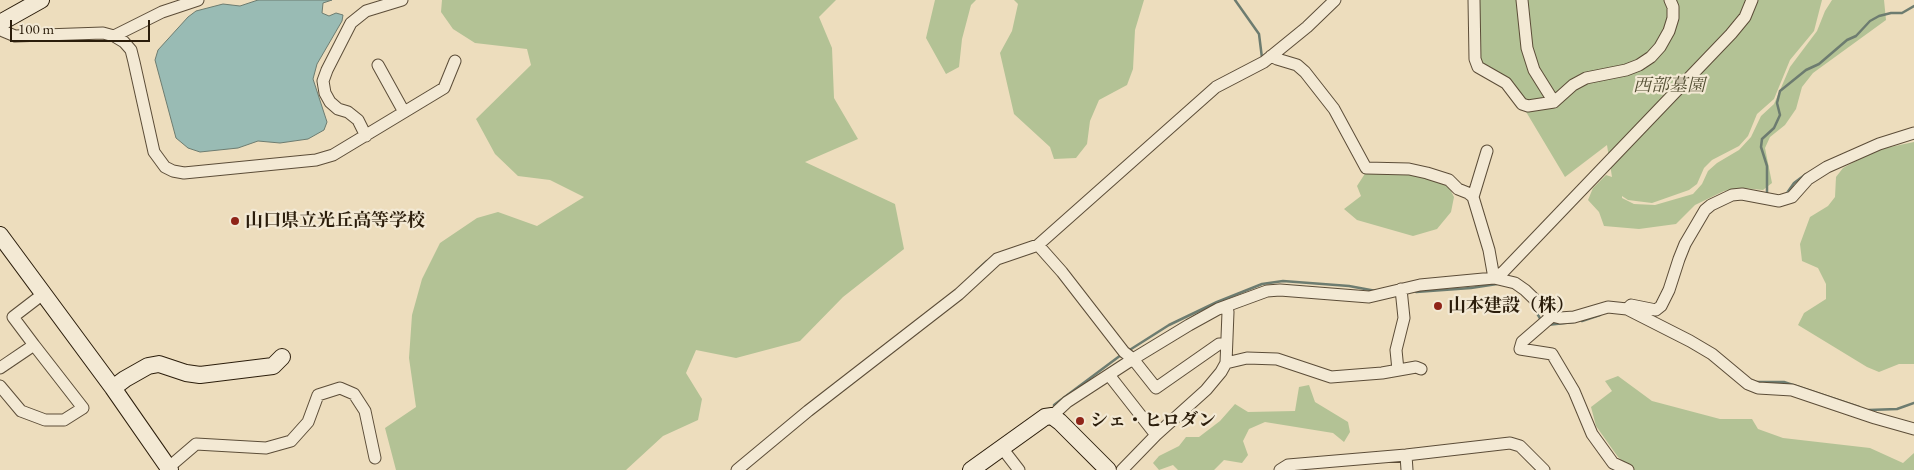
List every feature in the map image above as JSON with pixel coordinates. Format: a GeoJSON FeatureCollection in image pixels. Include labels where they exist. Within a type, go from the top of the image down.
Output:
{"type":"FeatureCollection","features":[{"type":"Feature","properties":{"kind":"street"},"geometry":{"type":"LineString","coordinates":[[41,0],[0,25],[3,31],[15,36],[103,33],[114,36],[124,42],[131,50],[154,152],[165,167],[173,172],[184,174],[316,160],[333,155],[444,88],[455,61]]}},
{"type":"Feature","properties":{"kind":"street"},"geometry":{"type":"LineString","coordinates":[[114,36],[162,12],[198,0]]}},
{"type":"Feature","properties":{"kind":"street"},"geometry":{"type":"LineString","coordinates":[[366,136],[358,120],[348,112],[338,110],[330,102],[323,81],[354,20],[366,11],[402,0]]}},
{"type":"Feature","properties":{"kind":"street"},"geometry":{"type":"LineString","coordinates":[[737,470],[808,411],[959,294],[997,259],[1038,245],[1216,87],[1264,62],[1307,27],[1335,0]]}},
{"type":"Feature","properties":{"kind":"street"},"geometry":{"type":"LineString","coordinates":[[1474,0],[1475,59],[1478,67],[1506,83],[1522,104],[1534,105],[1554,102],[1573,85],[1586,78],[1626,70],[1639,65],[1651,56],[1660,47],[1669,31],[1673,18],[1673,7],[1670,0]]}},
{"type":"Feature","properties":{"kind":"street"},"geometry":{"type":"LineString","coordinates":[[1522,0],[1527,48],[1534,70],[1554,102]]}},
{"type":"Feature","properties":{"kind":"street"},"geometry":{"type":"LineString","coordinates":[[1494,278],[1503,272],[1731,34],[1745,17],[1752,0]]}},
{"type":"Feature","properties":{"kind":"street"},"geometry":{"type":"LineString","coordinates":[[1271,56],[1297,65],[1305,72],[1334,109],[1366,168],[1409,169],[1427,173],[1449,180],[1458,189],[1473,197]]}},
{"type":"Feature","properties":{"kind":"street"},"geometry":{"type":"LineString","coordinates":[[378,65],[404,112]]}},
{"type":"Feature","properties":{"kind":"street"},"geometry":{"type":"LineString","coordinates":[[1627,309],[1631,305],[1640,305],[1656,310],[1661,306],[1669,290],[1685,244],[1710,205],[1737,194],[1779,201],[1792,197],[1808,178],[1827,168],[1879,144],[1914,133]]}},
{"type":"Feature","properties":{"kind":"street"},"geometry":{"type":"LineString","coordinates":[[1487,151],[1473,197],[1489,250],[1494,278]]}},
{"type":"Feature","properties":{"kind":"street"},"geometry":{"type":"LineString","coordinates":[[0,235],[5,252],[43,294],[113,388],[169,469],[196,444],[266,448],[291,441],[308,422],[318,395],[340,388],[354,394],[366,410],[375,458]]}},
{"type":"Feature","properties":{"kind":"street"},"geometry":{"type":"LineString","coordinates":[[1038,245],[1124,352],[1133,359],[1156,388],[1219,344],[1226,344]]}},
{"type":"Feature","properties":{"kind":"street"},"geometry":{"type":"LineString","coordinates":[[972,470],[1045,418],[1052,416],[1067,402],[1133,359],[1189,325],[1226,306],[1267,291],[1280,290],[1369,297],[1420,285],[1494,278],[1515,283],[1552,316],[1560,318],[1574,317],[1608,307],[1627,309],[1712,354],[1748,384],[1758,388],[1792,390],[1914,429]]}},
{"type":"Feature","properties":{"kind":"street"},"geometry":{"type":"LineString","coordinates":[[1398,370],[1396,350],[1404,318],[1401,289]]}},
{"type":"Feature","properties":{"kind":"street"},"geometry":{"type":"LineString","coordinates":[[0,386],[21,411],[45,420],[64,420],[83,408],[13,317],[43,294]]}},
{"type":"Feature","properties":{"kind":"street"},"geometry":{"type":"LineString","coordinates":[[1122,470],[1156,434],[1206,390],[1222,372],[1226,363],[1226,306]]}},
{"type":"Feature","properties":{"kind":"street"},"geometry":{"type":"LineString","coordinates":[[1552,316],[1522,342],[1520,349],[1552,354],[1574,391],[1592,434],[1610,466],[1628,470]]}},
{"type":"Feature","properties":{"kind":"street"},"geometry":{"type":"LineString","coordinates":[[0,368],[34,345]]}},
{"type":"Feature","properties":{"kind":"street"},"geometry":{"type":"LineString","coordinates":[[113,388],[124,379],[148,366],[158,364],[186,373],[200,375],[273,366],[282,357]]}},
{"type":"Feature","properties":{"kind":"street"},"geometry":{"type":"LineString","coordinates":[[1226,363],[1247,358],[1277,359],[1331,377],[1382,373],[1416,367],[1421,369]]}},
{"type":"Feature","properties":{"kind":"street"},"geometry":{"type":"LineString","coordinates":[[1109,375],[1156,434]]}},
{"type":"Feature","properties":{"kind":"street"},"geometry":{"type":"LineString","coordinates":[[1052,416],[1108,470]]}},
{"type":"Feature","properties":{"kind":"street"},"geometry":{"type":"LineString","coordinates":[[1280,470],[1288,465],[1406,455],[1510,443],[1520,446],[1544,470]]}},
{"type":"Feature","properties":{"kind":"street"},"geometry":{"type":"LineString","coordinates":[[1002,448],[1019,470]]}},
{"type":"Feature","properties":{"kind":"street"},"geometry":{"type":"LineString","coordinates":[[1406,455],[1407,470]]}},
{"type":"Feature","properties":{"kind":"green space"},"geometry":{"type":"Polygon","coordinates":[[[442,0],[836,0],[819,17],[832,48],[834,98],[858,139],[805,162],[895,204],[904,249],[843,297],[800,341],[736,358],[696,350],[686,373],[702,399],[698,420],[663,436],[626,470],[396,470],[385,428],[416,407],[409,358],[412,315],[422,279],[440,243],[477,218],[498,212],[537,226],[584,197],[550,180],[518,176],[495,154],[476,119],[531,65],[527,49],[475,43],[453,29],[441,12],[442,0]]]}},
{"type":"Feature","properties":{"kind":"green space"},"geometry":{"type":"Polygon","coordinates":[[[935,0],[976,0],[971,5],[962,39],[959,67],[946,74],[926,38],[935,0]]]}},
{"type":"Feature","properties":{"kind":"green space"},"geometry":{"type":"Polygon","coordinates":[[[1014,0],[1144,0],[1135,30],[1133,69],[1127,85],[1099,100],[1090,121],[1087,144],[1076,158],[1054,159],[1050,147],[1014,114],[1000,53],[1012,31],[1018,4],[1014,0]]]}},
{"type":"Feature","properties":{"kind":"green space","name":"西部墓園"},"geometry":{"type":"Polygon","coordinates":[[[1474,0],[1822,0],[1814,31],[1790,60],[1774,99],[1757,114],[1748,136],[1739,146],[1712,160],[1704,168],[1697,184],[1689,190],[1652,203],[1628,200],[1622,196],[1622,198],[1634,204],[1655,205],[1693,194],[1702,184],[1708,171],[1717,163],[1739,150],[1751,137],[1761,116],[1774,104],[1790,67],[1817,31],[1825,11],[1832,0],[1884,0],[1886,20],[1813,73],[1802,87],[1796,109],[1785,125],[1770,137],[1765,148],[1772,183],[1763,190],[1743,188],[1724,191],[1695,205],[1676,224],[1639,229],[1604,226],[1599,212],[1588,200],[1593,188],[1606,175],[1612,177],[1607,145],[1565,177],[1522,105],[1506,83],[1478,67],[1474,0]]]}},
{"type":"Feature","properties":{"kind":"green space"},"geometry":{"type":"Polygon","coordinates":[[[1914,142],[1914,364],[1899,364],[1879,372],[1867,367],[1798,325],[1804,313],[1826,299],[1826,284],[1818,268],[1802,261],[1800,244],[1810,217],[1828,206],[1835,197],[1836,177],[1843,168],[1876,150],[1914,142]]]}},
{"type":"Feature","properties":{"kind":"green space"},"geometry":{"type":"Polygon","coordinates":[[[1366,172],[1409,172],[1448,185],[1454,197],[1451,212],[1437,229],[1413,236],[1357,220],[1344,209],[1361,196],[1357,186],[1366,172]]]}},
{"type":"Feature","properties":{"kind":"green space"},"geometry":{"type":"Polygon","coordinates":[[[1618,376],[1652,401],[1720,419],[1752,419],[1758,429],[1783,438],[1870,448],[1903,463],[1914,453],[1914,470],[1634,470],[1618,457],[1596,426],[1591,407],[1612,391],[1605,381],[1618,376]]]}},
{"type":"Feature","properties":{"kind":"green space"},"geometry":{"type":"Polygon","coordinates":[[[1309,385],[1315,402],[1348,422],[1350,432],[1344,442],[1333,433],[1265,422],[1249,429],[1243,441],[1248,455],[1242,463],[1224,460],[1214,470],[1178,470],[1173,465],[1159,470],[1153,463],[1159,456],[1179,446],[1186,437],[1199,437],[1220,421],[1235,404],[1248,412],[1295,411],[1299,387],[1309,385]]]}},
{"type":"Feature","properties":{"kind":"water"},"geometry":{"type":"Polygon","coordinates":[[[258,0],[332,0],[323,3],[322,13],[329,16],[336,13],[343,15],[342,21],[317,64],[313,79],[327,122],[324,130],[308,139],[280,143],[258,141],[238,148],[200,152],[188,148],[176,138],[155,60],[158,50],[188,17],[196,11],[223,4],[240,6],[258,0]]]}},
{"type":"Feature","properties":{"kind":"waterway"},"geometry":{"type":"LineString","coordinates":[[1235,0],[1259,34],[1262,58]]}},
{"type":"Feature","properties":{"kind":"waterway"},"geometry":{"type":"LineString","coordinates":[[1767,196],[1767,166],[1761,147],[1762,139],[1774,128],[1780,115],[1777,103],[1780,91],[1806,70],[1819,64],[1847,40],[1856,36],[1870,21],[1879,16],[1902,13],[1914,6]]}},
{"type":"Feature","properties":{"kind":"waterway"},"geometry":{"type":"LineString","coordinates":[[1787,193],[1794,183],[1806,174]]}},
{"type":"Feature","properties":{"kind":"waterway"},"geometry":{"type":"LineString","coordinates":[[976,271],[987,261]]}},
{"type":"Feature","properties":{"kind":"waterway"},"geometry":{"type":"LineString","coordinates":[[1128,351],[1169,325],[1217,302],[1262,284],[1283,281],[1349,286],[1376,291]]}},
{"type":"Feature","properties":{"kind":"waterway"},"geometry":{"type":"LineString","coordinates":[[1416,292],[1497,284]]}},
{"type":"Feature","properties":{"kind":"waterway"},"geometry":{"type":"LineString","coordinates":[[1531,303],[1541,320]]}},
{"type":"Feature","properties":{"kind":"waterway"},"geometry":{"type":"LineString","coordinates":[[1582,321],[1600,315]]}},
{"type":"Feature","properties":{"kind":"waterway"},"geometry":{"type":"LineString","coordinates":[[1547,325],[1574,322]]}},
{"type":"Feature","properties":{"kind":"waterway"},"geometry":{"type":"LineString","coordinates":[[1054,405],[1121,355]]}},
{"type":"Feature","properties":{"kind":"waterway"},"geometry":{"type":"LineString","coordinates":[[1757,382],[1784,382],[1859,407]]}},
{"type":"Feature","properties":{"kind":"waterway"},"geometry":{"type":"LineString","coordinates":[[1869,410],[1897,409],[1914,403]]}},
{"type":"Feature","properties":{"kind":"place","name":"山口県立光丘高等学校"},"geometry":{"type":"Point","coordinates":[235,221]}},
{"type":"Feature","properties":{"kind":"place","name":"山本建設（株）"},"geometry":{"type":"Point","coordinates":[1438,306]}},
{"type":"Feature","properties":{"kind":"place","name":"シェ・ヒロダン"},"geometry":{"type":"Point","coordinates":[1080,421]}}]}
